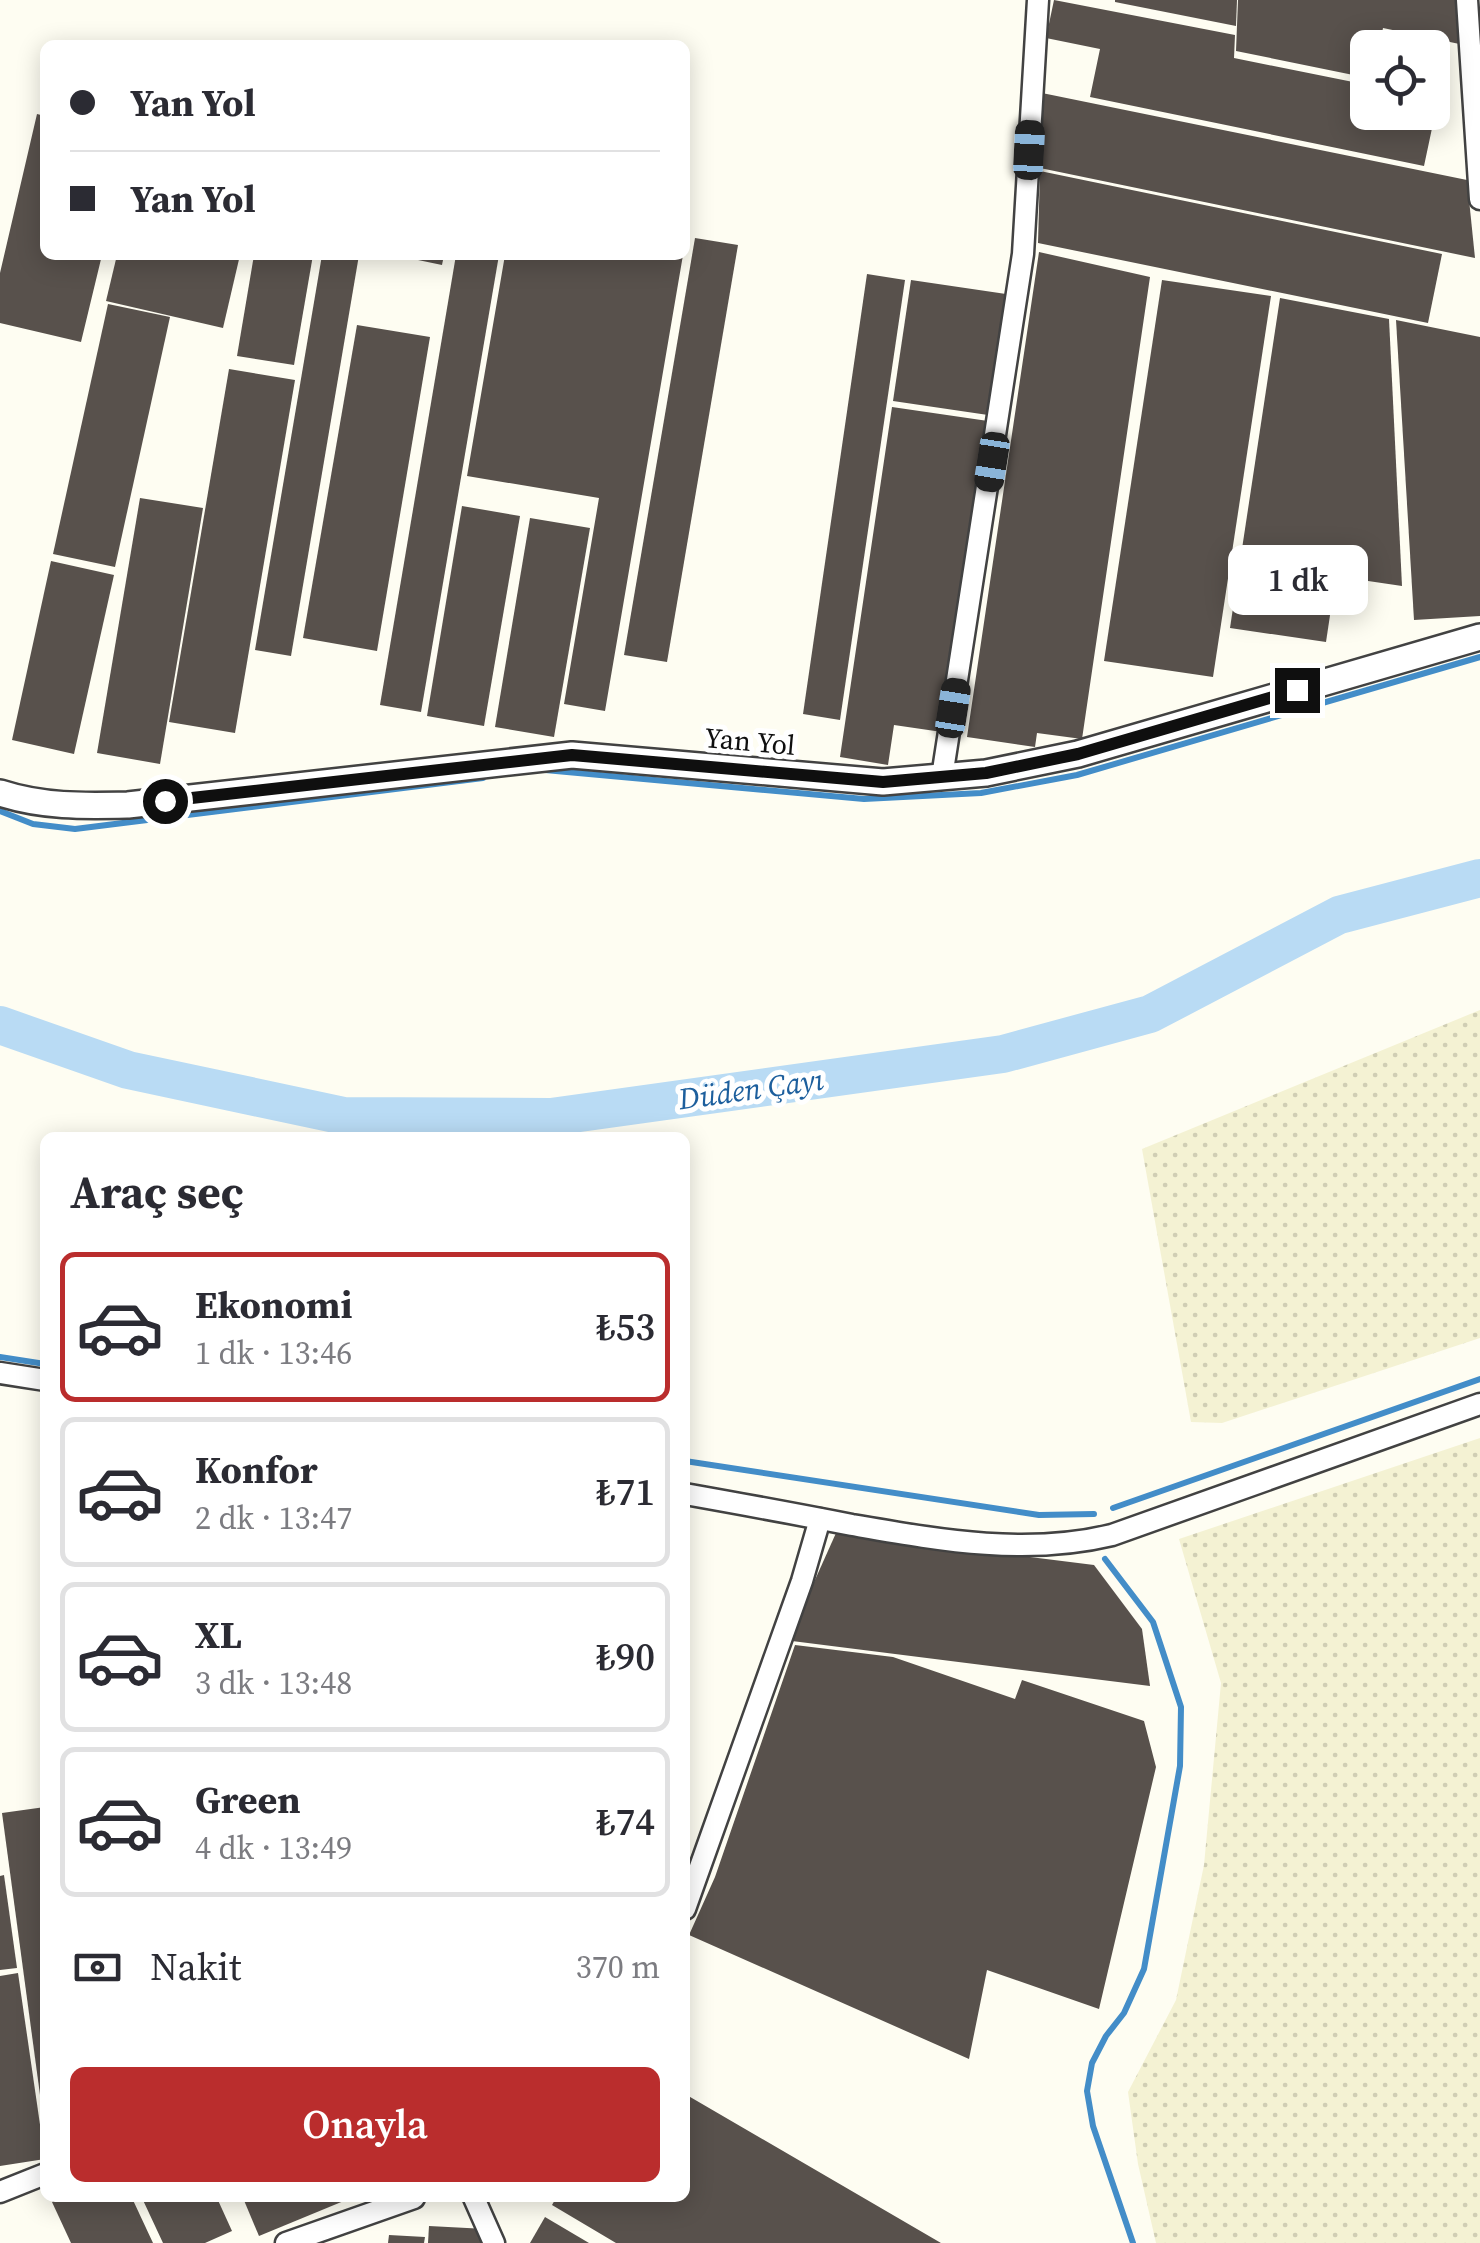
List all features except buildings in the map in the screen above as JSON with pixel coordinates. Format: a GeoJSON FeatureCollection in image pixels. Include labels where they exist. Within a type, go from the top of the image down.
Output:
{"type":"FeatureCollection","features":[{"type":"Feature","properties":{"kind":"street"},"geometry":{"type":"LineString","coordinates":[[942,777],[1023,254],[1038,0]]}},
{"type":"Feature","properties":{"kind":"street"},"geometry":{"type":"LineString","coordinates":[[1466,0],[1480,199]]}},
{"type":"Feature","properties":{"kind":"street","name":"Yan Yol"},"geometry":{"type":"LineString","coordinates":[[0,794],[55,806],[128,805],[572,755],[883,782],[986,773],[1078,754],[1480,637]]}},
{"type":"Feature","properties":{"kind":"street"},"geometry":{"type":"LineString","coordinates":[[0,1372],[40,1379]]}},
{"type":"Feature","properties":{"kind":"street"},"geometry":{"type":"LineString","coordinates":[[690,1495],[922,1537],[1018,1547],[1076,1544],[1112,1535],[1480,1404]]}},
{"type":"Feature","properties":{"kind":"street"},"geometry":{"type":"LineString","coordinates":[[690,1895],[802,1582],[820,1519]]}},
{"type":"Feature","properties":{"kind":"street"},"geometry":{"type":"LineString","coordinates":[[0,2192],[40,2176]]}},
{"type":"Feature","properties":{"kind":"street"},"geometry":{"type":"LineString","coordinates":[[286,2243],[403,2202]]}},
{"type":"Feature","properties":{"kind":"street"},"geometry":{"type":"LineString","coordinates":[[476,2202],[494,2243]]}},
{"type":"Feature","properties":{"kind":"shaded area"},"geometry":{"type":"Polygon","coordinates":[[[1480,1010],[1480,1338],[1222,1423],[1191,1422],[1142,1149],[1480,1010]]]}},
{"type":"Feature","properties":{"kind":"shaded area"},"geometry":{"type":"Polygon","coordinates":[[[1480,1438],[1480,2243],[1156,2243],[1138,2164],[1128,2092],[1176,2000],[1204,1865],[1221,1683],[1179,1539],[1480,1438]]]}},
{"type":"Feature","properties":{"kind":"waterway"},"geometry":{"type":"LineString","coordinates":[[545,770],[864,799],[981,793],[1077,775],[1480,657]]}},
{"type":"Feature","properties":{"kind":"waterway"},"geometry":{"type":"LineString","coordinates":[[0,811],[33,824],[75,829],[483,778]]}},
{"type":"Feature","properties":{"kind":"waterway","name":"Düden Çayı"},"geometry":{"type":"LineString","coordinates":[[0,1025],[128,1070],[344,1116],[551,1117],[1003,1054],[1150,1014],[1339,915],[1480,878]]}},
{"type":"Feature","properties":{"kind":"waterway"},"geometry":{"type":"LineString","coordinates":[[0,1357],[40,1363]]}},
{"type":"Feature","properties":{"kind":"waterway"},"geometry":{"type":"LineString","coordinates":[[1113,1508],[1480,1379]]}},
{"type":"Feature","properties":{"kind":"waterway"},"geometry":{"type":"LineString","coordinates":[[690,1462],[1039,1515],[1094,1514]]}},
{"type":"Feature","properties":{"kind":"waterway"},"geometry":{"type":"LineString","coordinates":[[1105,1559],[1153,1622],[1181,1707],[1180,1766],[1144,1969],[1124,2013],[1092,2063],[1087,2091],[1093,2126],[1133,2243]]}},
{"type":"Feature","properties":{"kind":"route"},"geometry":{"type":"LineString","coordinates":[[165,801],[572,755],[883,782],[986,773],[1078,754],[1297,690]]}}]}
